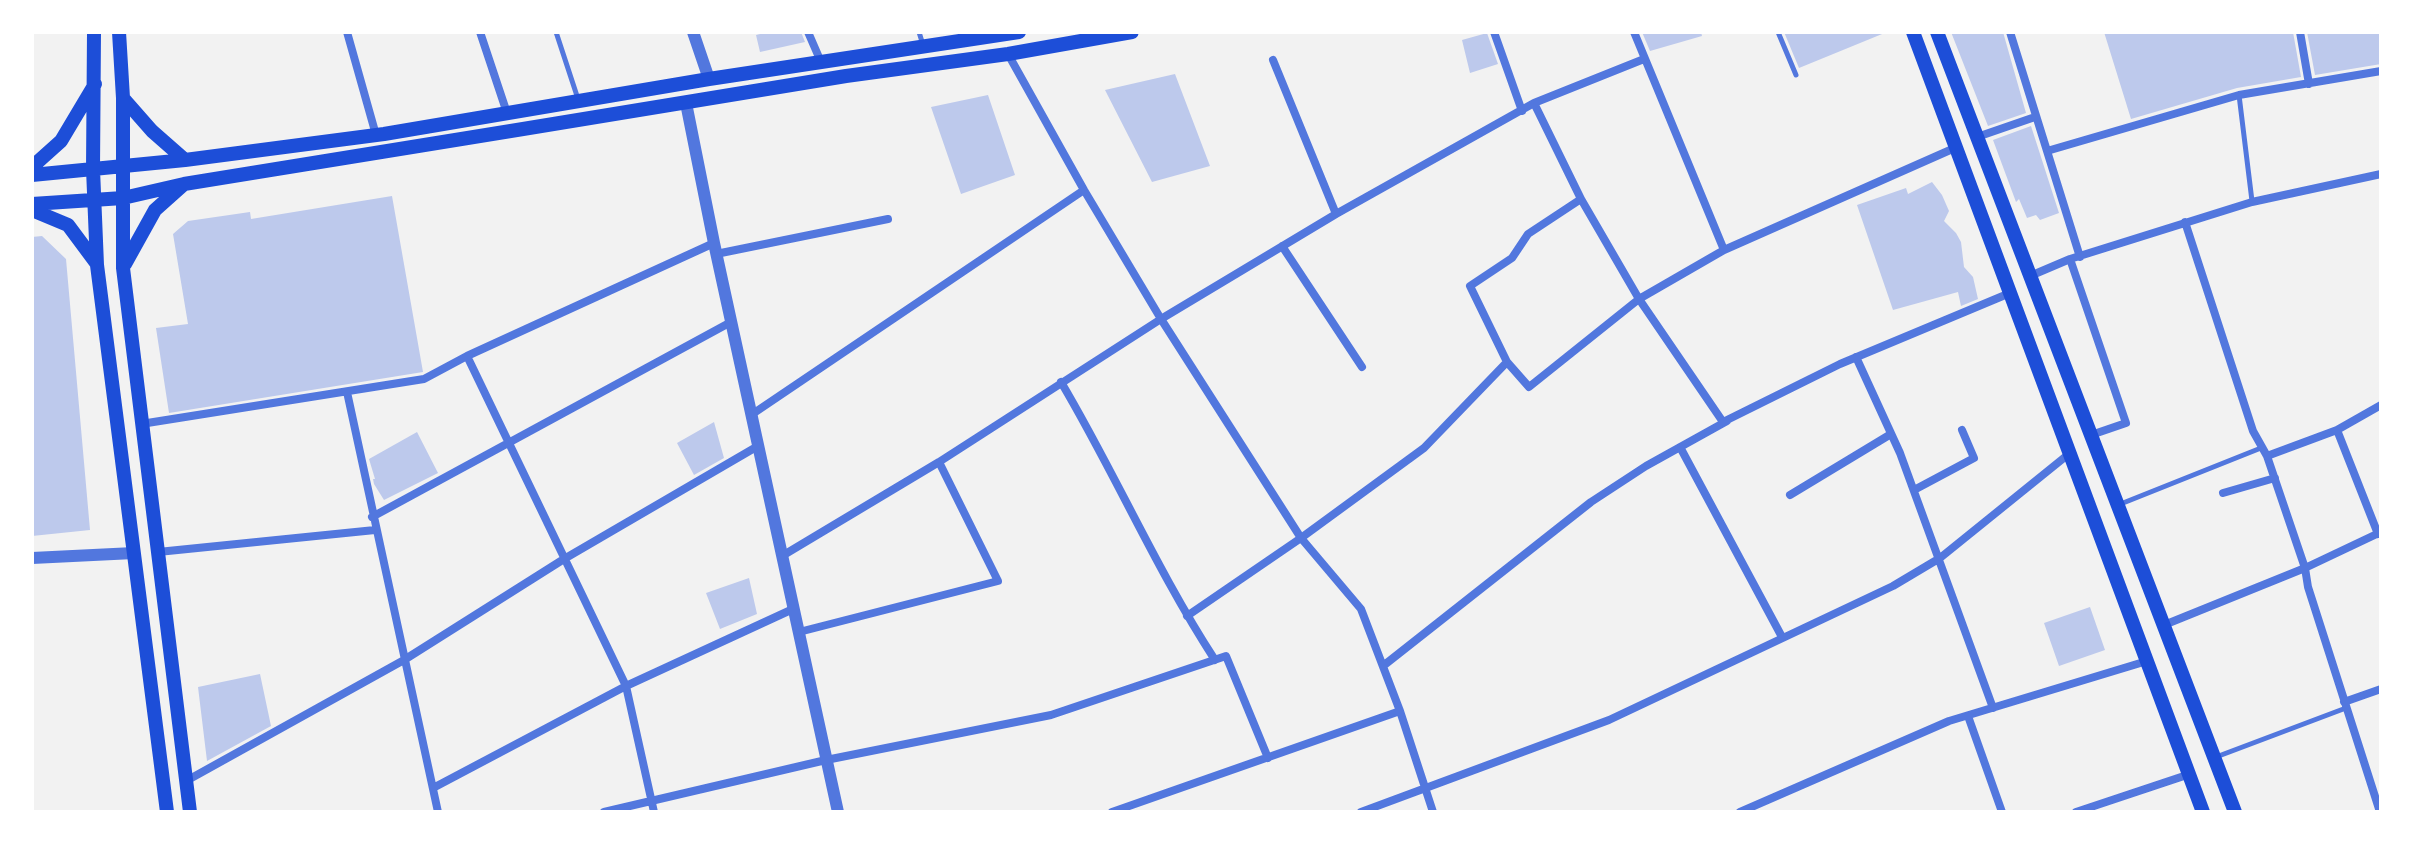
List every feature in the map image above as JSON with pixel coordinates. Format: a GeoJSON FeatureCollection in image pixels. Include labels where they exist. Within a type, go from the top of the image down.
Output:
{"type":"FeatureCollection","features":[{"type":"Feature","properties":{"kind":"main road"},"geometry":{"type":"LineString","coordinates":[[94,32],[93,169],[97,265],[167,812]]}},
{"type":"Feature","properties":{"kind":"main road"},"geometry":{"type":"LineString","coordinates":[[119,32],[123,98],[123,268],[190,812]]}},
{"type":"Feature","properties":{"kind":"main road"},"geometry":{"type":"LineString","coordinates":[[32,175],[185,160],[376,135],[821,62],[921,39],[1017,32]]}},
{"type":"Feature","properties":{"kind":"main road"},"geometry":{"type":"LineString","coordinates":[[32,207],[123,198],[184,184],[1132,32]]}},
{"type":"Feature","properties":{"kind":"main road"},"geometry":{"type":"LineString","coordinates":[[1936,34],[2235,812]]}},
{"type":"Feature","properties":{"kind":"main road"},"geometry":{"type":"LineString","coordinates":[[1917,37],[2203,812]]}},
{"type":"Feature","properties":{"kind":"main road"},"geometry":{"type":"LineString","coordinates":[[32,167],[61,141],[96,84]]}},
{"type":"Feature","properties":{"kind":"main road"},"geometry":{"type":"LineString","coordinates":[[123,98],[152,131],[185,160]]}},
{"type":"Feature","properties":{"kind":"main road"},"geometry":{"type":"LineString","coordinates":[[301,145],[303,165]]}},
{"type":"Feature","properties":{"kind":"main road"},"geometry":{"type":"LineString","coordinates":[[123,268],[155,210],[184,184]]}},
{"type":"Feature","properties":{"kind":"main road"},"geometry":{"type":"LineString","coordinates":[[32,207],[68,225],[97,265]]}},
{"type":"Feature","properties":{"kind":"street"},"geometry":{"type":"LineString","coordinates":[[347,32],[376,135]]}},
{"type":"Feature","properties":{"kind":"street"},"geometry":{"type":"LineString","coordinates":[[480,32],[507,113]]}},
{"type":"Feature","properties":{"kind":"street"},"geometry":{"type":"LineString","coordinates":[[693,32],[709,79]]}},
{"type":"Feature","properties":{"kind":"street"},"geometry":{"type":"LineString","coordinates":[[808,32],[821,62]]}},
{"type":"Feature","properties":{"kind":"street"},"geometry":{"type":"LineString","coordinates":[[1494,32],[1522,111]]}},
{"type":"Feature","properties":{"kind":"street"},"geometry":{"type":"LineString","coordinates":[[1634,32],[1724,250]]}},
{"type":"Feature","properties":{"kind":"street"},"geometry":{"type":"LineString","coordinates":[[2010,32],[2080,257]]}},
{"type":"Feature","properties":{"kind":"street"},"geometry":{"type":"LineString","coordinates":[[2300,32],[2309,84]]}},
{"type":"Feature","properties":{"kind":"street"},"geometry":{"type":"LineString","coordinates":[[1008,54],[1161,319],[1301,538],[1361,609],[1400,711],[1433,812]]}},
{"type":"Feature","properties":{"kind":"street"},"geometry":{"type":"LineString","coordinates":[[782,556],[939,462],[1161,319],[1336,214],[1534,103],[1644,59]]}},
{"type":"Feature","properties":{"kind":"street"},"geometry":{"type":"LineString","coordinates":[[1273,60],[1336,214]]}},
{"type":"Feature","properties":{"kind":"street"},"geometry":{"type":"LineString","coordinates":[[2047,151],[2239,95],[2381,71]]}},
{"type":"Feature","properties":{"kind":"street"},"geometry":{"type":"LineString","coordinates":[[686,103],[838,812]]}},
{"type":"Feature","properties":{"kind":"street"},"geometry":{"type":"LineString","coordinates":[[1534,103],[1581,199],[1639,299],[1723,422],[1737,416]]}},
{"type":"Feature","properties":{"kind":"street"},"geometry":{"type":"LineString","coordinates":[[1976,137],[2035,117]]}},
{"type":"Feature","properties":{"kind":"street"},"geometry":{"type":"LineString","coordinates":[[1581,199],[1528,234],[1512,258],[1470,286],[1507,362],[1529,387],[1639,299],[1724,250],[1957,147]]}},
{"type":"Feature","properties":{"kind":"street"},"geometry":{"type":"LineString","coordinates":[[2029,276],[2070,259],[2252,202],[2381,174]]}},
{"type":"Feature","properties":{"kind":"street"},"geometry":{"type":"LineString","coordinates":[[751,415],[1084,190]]}},
{"type":"Feature","properties":{"kind":"street"},"geometry":{"type":"LineString","coordinates":[[140,424],[424,379],[467,356],[715,249],[888,219]]}},
{"type":"Feature","properties":{"kind":"street"},"geometry":{"type":"LineString","coordinates":[[2185,222],[2253,431],[2275,478],[2305,568],[2308,587],[2380,812]]}},
{"type":"Feature","properties":{"kind":"street"},"geometry":{"type":"LineString","coordinates":[[1282,246],[1362,367]]}},
{"type":"Feature","properties":{"kind":"street"},"geometry":{"type":"LineString","coordinates":[[2070,259],[2126,423],[2091,435]]}},
{"type":"Feature","properties":{"kind":"street"},"geometry":{"type":"LineString","coordinates":[[1383,666],[1591,502],[1680,447],[1856,357],[2010,293]]}},
{"type":"Feature","properties":{"kind":"street"},"geometry":{"type":"LineString","coordinates":[[372,517],[731,322]]}},
{"type":"Feature","properties":{"kind":"street"},"geometry":{"type":"LineString","coordinates":[[467,356],[626,686],[654,812]]}},
{"type":"Feature","properties":{"kind":"street"},"geometry":{"type":"LineString","coordinates":[[1856,357],[1914,490],[1993,708]]}},
{"type":"Feature","properties":{"kind":"street"},"geometry":{"type":"LineString","coordinates":[[1187,616],[1424,448],[1507,362]]}},
{"type":"Feature","properties":{"kind":"street"},"geometry":{"type":"LineString","coordinates":[[1061,382],[1097,442],[1187,616],[1215,660]]}},
{"type":"Feature","properties":{"kind":"street"},"geometry":{"type":"LineString","coordinates":[[347,392],[438,812]]}},
{"type":"Feature","properties":{"kind":"street"},"geometry":{"type":"LineString","coordinates":[[2265,452],[2337,430],[2381,405]]}},
{"type":"Feature","properties":{"kind":"street"},"geometry":{"type":"LineString","coordinates":[[1914,490],[1974,458],[1962,430]]}},
{"type":"Feature","properties":{"kind":"street"},"geometry":{"type":"LineString","coordinates":[[2164,625],[2305,568],[2380,533],[2337,430]]}},
{"type":"Feature","properties":{"kind":"street"},"geometry":{"type":"LineString","coordinates":[[1790,495],[1891,434]]}},
{"type":"Feature","properties":{"kind":"street"},"geometry":{"type":"LineString","coordinates":[[186,781],[404,660],[564,559],[758,446]]}},
{"type":"Feature","properties":{"kind":"street"},"geometry":{"type":"LineString","coordinates":[[1680,447],[1782,637]]}},
{"type":"Feature","properties":{"kind":"street"},"geometry":{"type":"LineString","coordinates":[[1361,812],[1609,720],[1893,586],[1940,558],[2070,453]]}},
{"type":"Feature","properties":{"kind":"street"},"geometry":{"type":"LineString","coordinates":[[799,632],[998,581],[939,462]]}},
{"type":"Feature","properties":{"kind":"street"},"geometry":{"type":"LineString","coordinates":[[2223,493],[2275,478]]}},
{"type":"Feature","properties":{"kind":"street"},"geometry":{"type":"LineString","coordinates":[[157,552],[375,530]]}},
{"type":"Feature","properties":{"kind":"street"},"geometry":{"type":"LineString","coordinates":[[32,558],[134,553]]}},
{"type":"Feature","properties":{"kind":"street"},"geometry":{"type":"LineString","coordinates":[[433,788],[626,686],[793,609]]}},
{"type":"Feature","properties":{"kind":"street"},"geometry":{"type":"LineString","coordinates":[[604,812],[826,760],[1051,715],[1226,656],[1268,758]]}},
{"type":"Feature","properties":{"kind":"street"},"geometry":{"type":"LineString","coordinates":[[1740,812],[1949,721],[2147,661]]}},
{"type":"Feature","properties":{"kind":"street"},"geometry":{"type":"LineString","coordinates":[[2345,705],[2381,689]]}},
{"type":"Feature","properties":{"kind":"street"},"geometry":{"type":"LineString","coordinates":[[1112,812],[1138,808],[1400,711]]}},
{"type":"Feature","properties":{"kind":"street"},"geometry":{"type":"LineString","coordinates":[[1968,716],[2002,812]]}},
{"type":"Feature","properties":{"kind":"street"},"geometry":{"type":"LineString","coordinates":[[2076,812],[2095,809],[2190,774]]}},
{"type":"Feature","properties":{"kind":"lane"},"geometry":{"type":"LineString","coordinates":[[556,32],[578,100]]}},
{"type":"Feature","properties":{"kind":"lane"},"geometry":{"type":"LineString","coordinates":[[1778,32],[1796,75]]}},
{"type":"Feature","properties":{"kind":"lane"},"geometry":{"type":"LineString","coordinates":[[2239,95],[2252,202]]}},
{"type":"Feature","properties":{"kind":"lane"},"geometry":{"type":"LineString","coordinates":[[2118,506],[2265,452]]}},
{"type":"Feature","properties":{"kind":"lane"},"geometry":{"type":"LineString","coordinates":[[2215,758],[2345,705]]}},
{"type":"Feature","properties":{"kind":"building"},"geometry":{"type":"Polygon","coordinates":[[[801,32],[805,42],[760,52],[756,35],[801,32]]]}},
{"type":"Feature","properties":{"kind":"building"},"geometry":{"type":"Polygon","coordinates":[[[1642,32],[1701,32],[1702,36],[1650,51],[1642,32]]]}},
{"type":"Feature","properties":{"kind":"building"},"geometry":{"type":"Polygon","coordinates":[[[1784,32],[1887,32],[1799,68],[1784,32]]]}},
{"type":"Feature","properties":{"kind":"building"},"geometry":{"type":"Polygon","coordinates":[[[1951,32],[2003,32],[2026,113],[1988,126],[1951,32]]]}},
{"type":"Feature","properties":{"kind":"building"},"geometry":{"type":"Polygon","coordinates":[[[2104,32],[2293,32],[2301,77],[2237,88],[2131,119],[2104,32]]]}},
{"type":"Feature","properties":{"kind":"building"},"geometry":{"type":"Polygon","coordinates":[[[2307,32],[2381,32],[2381,64],[2315,75],[2307,32]]]}},
{"type":"Feature","properties":{"kind":"building"},"geometry":{"type":"Polygon","coordinates":[[[1487,33],[1498,64],[1470,73],[1462,40],[1487,33]]]}},
{"type":"Feature","properties":{"kind":"building"},"geometry":{"type":"Polygon","coordinates":[[[1175,74],[1210,166],[1152,182],[1105,90],[1175,74]]]}},
{"type":"Feature","properties":{"kind":"building"},"geometry":{"type":"Polygon","coordinates":[[[988,95],[1015,175],[961,194],[931,107],[988,95]]]}},
{"type":"Feature","properties":{"kind":"building"},"geometry":{"type":"Polygon","coordinates":[[[2031,126],[2059,213],[2040,220],[2036,215],[2027,218],[2019,199],[2016,202],[1993,140],[2031,126]]]}},
{"type":"Feature","properties":{"kind":"building"},"geometry":{"type":"Polygon","coordinates":[[[1932,182],[1949,211],[1944,221],[1961,242],[1964,267],[1973,277],[1978,299],[1961,306],[1958,292],[1893,310],[1857,205],[1906,188],[1908,194],[1932,182]]]}},
{"type":"Feature","properties":{"kind":"building"},"geometry":{"type":"Polygon","coordinates":[[[392,196],[423,372],[169,413],[156,328],[188,324],[173,234],[188,221],[250,212],[251,219],[392,196]]]}},
{"type":"Feature","properties":{"kind":"building"},"geometry":{"type":"Polygon","coordinates":[[[42,236],[66,259],[90,530],[32,536],[32,237],[42,236]]]}},
{"type":"Feature","properties":{"kind":"building"},"geometry":{"type":"Polygon","coordinates":[[[714,422],[724,458],[694,475],[677,443],[714,422]]]}},
{"type":"Feature","properties":{"kind":"building"},"geometry":{"type":"Polygon","coordinates":[[[417,432],[438,473],[384,500],[374,484],[369,459],[417,432]]]}},
{"type":"Feature","properties":{"kind":"building"},"geometry":{"type":"Polygon","coordinates":[[[749,578],[757,614],[720,629],[706,593],[749,578]]]}},
{"type":"Feature","properties":{"kind":"building"},"geometry":{"type":"Polygon","coordinates":[[[2090,607],[2105,650],[2059,666],[2044,623],[2090,607]]]}},
{"type":"Feature","properties":{"kind":"building"},"geometry":{"type":"Polygon","coordinates":[[[260,674],[271,726],[207,761],[198,687],[260,674]]]}}]}
